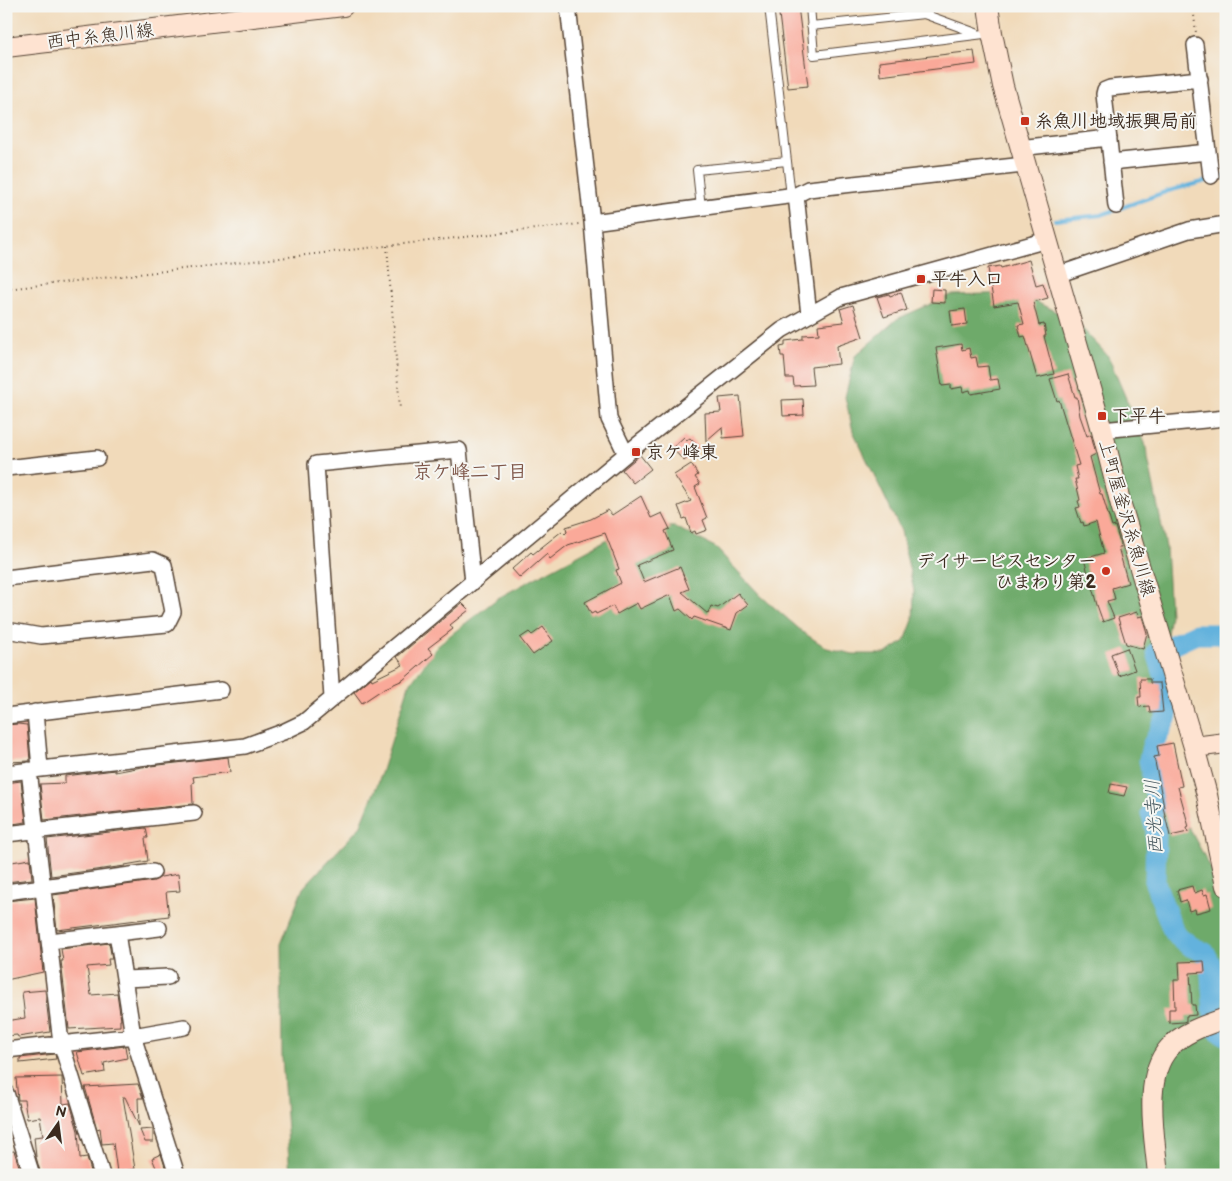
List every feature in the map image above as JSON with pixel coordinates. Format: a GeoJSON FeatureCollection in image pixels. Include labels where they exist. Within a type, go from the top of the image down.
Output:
{"type":"FeatureCollection","features":[{"type":"Feature","properties":{"kind":"main road","name":"西中糸魚川線"},"geometry":{"type":"LineString","coordinates":[[6,47],[343,6]]}},
{"type":"Feature","properties":{"kind":"main road","name":"上町屋釜沢糸魚川線"},"geometry":{"type":"LineString","coordinates":[[988,6],[986,34],[1003,86],[1102,430],[1121,504],[1194,747],[1207,796],[1226,886]]}},
{"type":"Feature","properties":{"kind":"main road"},"geometry":{"type":"LineString","coordinates":[[1194,747],[1226,743]]}},
{"type":"Feature","properties":{"kind":"main road"},"geometry":{"type":"LineString","coordinates":[[1158,1175],[1152,1094],[1155,1072],[1169,1048],[1181,1038],[1194,1030],[1226,1018]]}},
{"type":"Feature","properties":{"kind":"street"},"geometry":{"type":"LineString","coordinates":[[568,6],[592,222],[609,419],[626,454]]}},
{"type":"Feature","properties":{"kind":"street"},"geometry":{"type":"LineString","coordinates":[[1196,45],[1211,176]]}},
{"type":"Feature","properties":{"kind":"street"},"geometry":{"type":"LineString","coordinates":[[1116,206],[1108,138],[1105,90],[1200,79]]}},
{"type":"Feature","properties":{"kind":"street"},"geometry":{"type":"LineString","coordinates":[[592,222],[793,196],[808,189],[1022,156],[1108,138]]}},
{"type":"Feature","properties":{"kind":"street"},"geometry":{"type":"LineString","coordinates":[[1111,162],[1208,152]]}},
{"type":"Feature","properties":{"kind":"street"},"geometry":{"type":"LineString","coordinates":[[793,196],[809,315]]}},
{"type":"Feature","properties":{"kind":"street"},"geometry":{"type":"LineString","coordinates":[[1057,274],[1189,230],[1225,229]]}},
{"type":"Feature","properties":{"kind":"street"},"geometry":{"type":"LineString","coordinates":[[6,774],[34,769],[245,746],[304,722],[626,454],[782,330],[841,297],[1047,240]]}},
{"type":"Feature","properties":{"kind":"street"},"geometry":{"type":"LineString","coordinates":[[1102,430],[1226,418]]}},
{"type":"Feature","properties":{"kind":"street"},"geometry":{"type":"LineString","coordinates":[[332,698],[316,464],[459,450],[473,582]]}},
{"type":"Feature","properties":{"kind":"street"},"geometry":{"type":"LineString","coordinates":[[6,468],[97,458]]}},
{"type":"Feature","properties":{"kind":"street"},"geometry":{"type":"LineString","coordinates":[[6,578],[153,560],[164,565],[173,612],[167,624],[41,636],[12,631],[6,632]]}},
{"type":"Feature","properties":{"kind":"street"},"geometry":{"type":"LineString","coordinates":[[6,716],[221,690]]}},
{"type":"Feature","properties":{"kind":"street"},"geometry":{"type":"LineString","coordinates":[[35,712],[36,830],[62,1043],[102,1175]]}},
{"type":"Feature","properties":{"kind":"street"},"geometry":{"type":"LineString","coordinates":[[6,834],[194,813]]}},
{"type":"Feature","properties":{"kind":"street"},"geometry":{"type":"LineString","coordinates":[[6,892],[153,872]]}},
{"type":"Feature","properties":{"kind":"street"},"geometry":{"type":"LineString","coordinates":[[50,941],[160,928]]}},
{"type":"Feature","properties":{"kind":"street"},"geometry":{"type":"LineString","coordinates":[[118,933],[133,1036],[176,1175]]}},
{"type":"Feature","properties":{"kind":"street"},"geometry":{"type":"LineString","coordinates":[[125,979],[168,977]]}},
{"type":"Feature","properties":{"kind":"street"},"geometry":{"type":"LineString","coordinates":[[6,1050],[133,1036],[184,1027]]}},
{"type":"Feature","properties":{"kind":"street"},"geometry":{"type":"LineString","coordinates":[[6,1093],[32,1175]]}},
{"type":"Feature","properties":{"kind":"lane"},"geometry":{"type":"LineString","coordinates":[[769,6],[793,196]]}},
{"type":"Feature","properties":{"kind":"lane"},"geometry":{"type":"LineString","coordinates":[[810,6],[814,55],[986,34]]}},
{"type":"Feature","properties":{"kind":"lane"},"geometry":{"type":"LineString","coordinates":[[811,26],[924,10],[986,34]]}},
{"type":"Feature","properties":{"kind":"lane"},"geometry":{"type":"LineString","coordinates":[[701,208],[697,170],[787,160]]}},
{"type":"Feature","properties":{"kind":"path"},"geometry":{"type":"LineString","coordinates":[[1193,6],[1198,42],[1196,45]]}},
{"type":"Feature","properties":{"kind":"path"},"geometry":{"type":"LineString","coordinates":[[6,289],[592,222]]}},
{"type":"Feature","properties":{"kind":"path"},"geometry":{"type":"LineString","coordinates":[[387,246],[400,409]]}},
{"type":"Feature","properties":{"kind":"green space"},"geometry":{"type":"Polygon","coordinates":[[[1019,293],[1076,322],[1108,356],[1145,443],[1166,547],[1170,615],[1160,677],[1158,735],[1181,813],[1226,896],[1226,1165],[1224,1175],[290,1175],[282,1057],[281,943],[303,888],[360,827],[378,783],[409,685],[439,644],[498,598],[606,540],[640,526],[675,527],[715,547],[761,596],[804,633],[827,648],[853,654],[885,654],[905,641],[913,620],[914,591],[901,531],[853,431],[845,397],[855,356],[897,319],[951,295],[1019,293]]]}},
{"type":"Feature","properties":{"kind":"building"},"geometry":{"type":"Polygon","coordinates":[[[778,6],[798,6],[808,86],[788,88],[778,6]]]}},
{"type":"Feature","properties":{"kind":"building"},"geometry":{"type":"Polygon","coordinates":[[[974,51],[976,64],[880,76],[879,62],[974,51]]]}},
{"type":"Feature","properties":{"kind":"building"},"geometry":{"type":"Polygon","coordinates":[[[1029,260],[1036,285],[1043,283],[1048,298],[1033,302],[1039,325],[1044,324],[1046,336],[1044,336],[1054,374],[1037,378],[1025,336],[1021,337],[1018,325],[1024,324],[1018,302],[994,306],[988,268],[1000,266],[1001,268],[1029,260]]]}},
{"type":"Feature","properties":{"kind":"building"},"geometry":{"type":"Polygon","coordinates":[[[932,289],[945,290],[945,303],[931,302],[932,289]]]}},
{"type":"Feature","properties":{"kind":"building"},"geometry":{"type":"Polygon","coordinates":[[[901,292],[907,310],[884,317],[877,297],[889,294],[890,296],[901,292]]]}},
{"type":"Feature","properties":{"kind":"building"},"geometry":{"type":"Polygon","coordinates":[[[853,305],[863,337],[837,346],[839,364],[811,367],[813,385],[794,386],[793,378],[786,378],[784,356],[781,356],[780,347],[785,346],[785,341],[803,339],[803,335],[819,334],[818,325],[844,322],[840,309],[853,305]]]}},
{"type":"Feature","properties":{"kind":"building"},"geometry":{"type":"Polygon","coordinates":[[[965,309],[967,324],[952,326],[950,311],[965,309]]]}},
{"type":"Feature","properties":{"kind":"building"},"geometry":{"type":"Polygon","coordinates":[[[961,344],[962,350],[969,348],[971,358],[976,357],[978,367],[988,366],[990,380],[998,379],[1000,389],[971,394],[970,390],[963,392],[962,387],[951,389],[951,385],[942,386],[936,348],[961,344]]]}},
{"type":"Feature","properties":{"kind":"building"},"geometry":{"type":"Polygon","coordinates":[[[1068,374],[1075,397],[1077,397],[1080,416],[1087,436],[1091,434],[1096,454],[1090,457],[1100,494],[1102,494],[1112,527],[1115,526],[1121,547],[1118,547],[1128,583],[1112,588],[1115,599],[1107,601],[1114,618],[1103,622],[1084,559],[1104,553],[1096,522],[1084,526],[1083,522],[1081,523],[1076,508],[1080,507],[1078,501],[1080,500],[1075,479],[1078,479],[1075,466],[1079,465],[1059,400],[1057,401],[1050,379],[1068,374]]]}},
{"type":"Feature","properties":{"kind":"building"},"geometry":{"type":"Polygon","coordinates":[[[740,396],[744,436],[723,438],[722,427],[706,441],[705,413],[721,412],[719,398],[740,396]]]}},
{"type":"Feature","properties":{"kind":"building"},"geometry":{"type":"Polygon","coordinates":[[[803,399],[804,415],[783,416],[782,400],[803,399]]]}},
{"type":"Feature","properties":{"kind":"building"},"geometry":{"type":"Polygon","coordinates":[[[684,437],[687,440],[690,438],[699,448],[684,461],[672,448],[684,437]]]}},
{"type":"Feature","properties":{"kind":"building"},"geometry":{"type":"Polygon","coordinates":[[[640,455],[651,469],[633,483],[622,470],[640,455]]]}},
{"type":"Feature","properties":{"kind":"building"},"geometry":{"type":"Polygon","coordinates":[[[691,464],[698,475],[695,477],[700,484],[695,487],[707,518],[703,520],[707,530],[696,534],[695,531],[691,533],[686,518],[683,519],[678,506],[691,501],[674,475],[691,464]]]}},
{"type":"Feature","properties":{"kind":"building"},"geometry":{"type":"Polygon","coordinates":[[[641,496],[651,518],[662,513],[670,529],[665,531],[673,550],[637,565],[644,582],[680,567],[689,589],[682,592],[708,614],[711,606],[718,608],[738,593],[748,605],[737,613],[731,630],[694,617],[692,620],[680,609],[676,611],[670,595],[640,609],[637,603],[617,614],[613,606],[596,614],[595,612],[591,614],[585,602],[621,583],[616,570],[619,569],[605,533],[568,545],[550,559],[547,554],[520,578],[512,569],[531,552],[533,554],[562,531],[565,534],[567,532],[566,527],[591,519],[608,510],[612,515],[641,496]]]}},
{"type":"Feature","properties":{"kind":"building"},"geometry":{"type":"Polygon","coordinates":[[[462,603],[469,610],[450,625],[453,629],[428,648],[433,654],[403,680],[383,689],[362,703],[354,692],[371,678],[372,680],[403,665],[397,657],[462,603]]]}},
{"type":"Feature","properties":{"kind":"building"},"geometry":{"type":"Polygon","coordinates":[[[1137,612],[1138,617],[1142,616],[1147,633],[1143,649],[1126,644],[1118,618],[1137,612]]]}},
{"type":"Feature","properties":{"kind":"building"},"geometry":{"type":"Polygon","coordinates":[[[543,627],[553,641],[533,655],[520,638],[529,632],[532,635],[543,627]]]}},
{"type":"Feature","properties":{"kind":"building"},"geometry":{"type":"Polygon","coordinates":[[[1127,648],[1135,670],[1119,676],[1111,654],[1127,648]]]}},
{"type":"Feature","properties":{"kind":"building"},"geometry":{"type":"Polygon","coordinates":[[[1140,679],[1150,679],[1150,683],[1160,683],[1163,712],[1150,713],[1149,706],[1139,707],[1138,697],[1141,697],[1140,679]]]}},
{"type":"Feature","properties":{"kind":"building"},"geometry":{"type":"Polygon","coordinates":[[[6,725],[27,725],[30,761],[7,762],[6,725]]]}},
{"type":"Feature","properties":{"kind":"building"},"geometry":{"type":"Polygon","coordinates":[[[1173,743],[1182,786],[1178,787],[1189,827],[1187,828],[1188,832],[1170,836],[1154,757],[1159,756],[1157,746],[1173,743]]]}},
{"type":"Feature","properties":{"kind":"building"},"geometry":{"type":"Polygon","coordinates":[[[228,757],[230,772],[193,777],[193,804],[44,820],[40,784],[65,783],[65,776],[115,770],[115,772],[228,757]]]}},
{"type":"Feature","properties":{"kind":"building"},"geometry":{"type":"Polygon","coordinates":[[[21,781],[26,822],[6,825],[6,811],[8,811],[6,783],[21,781]]]}},
{"type":"Feature","properties":{"kind":"building"},"geometry":{"type":"Polygon","coordinates":[[[1111,784],[1127,787],[1124,796],[1109,793],[1111,784]]]}},
{"type":"Feature","properties":{"kind":"building"},"geometry":{"type":"Polygon","coordinates":[[[146,828],[148,838],[145,838],[148,861],[51,876],[47,839],[146,828]]]}},
{"type":"Feature","properties":{"kind":"building"},"geometry":{"type":"Polygon","coordinates":[[[30,859],[32,879],[6,882],[6,863],[30,859]]]}},
{"type":"Feature","properties":{"kind":"building"},"geometry":{"type":"Polygon","coordinates":[[[178,874],[180,891],[166,892],[169,916],[57,930],[53,895],[154,881],[161,877],[178,874]]]}},
{"type":"Feature","properties":{"kind":"building"},"geometry":{"type":"Polygon","coordinates":[[[1192,886],[1194,893],[1202,890],[1204,895],[1207,894],[1211,909],[1196,913],[1195,909],[1189,911],[1186,900],[1180,902],[1177,890],[1192,886]]]}},
{"type":"Feature","properties":{"kind":"building"},"geometry":{"type":"Polygon","coordinates":[[[35,898],[43,972],[6,980],[6,901],[35,898]]]}},
{"type":"Feature","properties":{"kind":"building"},"geometry":{"type":"Polygon","coordinates":[[[109,943],[112,959],[108,959],[109,965],[87,967],[91,995],[117,993],[121,1020],[120,1026],[69,1029],[61,949],[109,943]]]}},
{"type":"Feature","properties":{"kind":"building"},"geometry":{"type":"Polygon","coordinates":[[[1204,961],[1205,972],[1190,973],[1192,1005],[1195,1005],[1196,1015],[1186,1016],[1186,1021],[1183,1022],[1169,1023],[1169,1009],[1175,1009],[1174,980],[1180,980],[1179,962],[1204,961]]]}},
{"type":"Feature","properties":{"kind":"building"},"geometry":{"type":"Polygon","coordinates":[[[45,990],[50,1032],[18,1037],[17,1035],[6,1036],[6,1021],[25,1018],[22,992],[45,990]]]}},
{"type":"Feature","properties":{"kind":"building"},"geometry":{"type":"Polygon","coordinates":[[[125,1046],[127,1058],[104,1063],[105,1072],[84,1076],[77,1052],[125,1046]]]}},
{"type":"Feature","properties":{"kind":"building"},"geometry":{"type":"Polygon","coordinates":[[[55,1054],[56,1059],[20,1063],[20,1058],[55,1054]]]}},
{"type":"Feature","properties":{"kind":"building"},"geometry":{"type":"Polygon","coordinates":[[[62,1077],[63,1104],[70,1103],[78,1131],[80,1158],[87,1157],[92,1175],[41,1175],[36,1157],[34,1137],[43,1136],[40,1117],[27,1119],[24,1100],[18,1100],[16,1078],[62,1077]]]}},
{"type":"Feature","properties":{"kind":"building"},"geometry":{"type":"Polygon","coordinates":[[[138,1084],[143,1098],[138,1098],[139,1126],[125,1097],[123,1097],[135,1169],[117,1172],[113,1143],[102,1144],[100,1128],[97,1129],[85,1087],[138,1084]]]}},
{"type":"Feature","properties":{"kind":"building"},"geometry":{"type":"Polygon","coordinates":[[[153,1129],[153,1142],[145,1142],[140,1130],[153,1129]]]}},
{"type":"Feature","properties":{"kind":"building"},"geometry":{"type":"Polygon","coordinates":[[[14,1151],[22,1175],[6,1175],[6,1152],[14,1151]]]}},
{"type":"Feature","properties":{"kind":"building"},"geometry":{"type":"Polygon","coordinates":[[[161,1154],[167,1173],[159,1175],[152,1158],[161,1154]]]}},
{"type":"Feature","properties":{"kind":"waterway"},"geometry":{"type":"LineString","coordinates":[[1055,220],[1101,215],[1168,191],[1226,176]]}},
{"type":"Feature","properties":{"kind":"waterway","name":"西光寺川"},"geometry":{"type":"LineString","coordinates":[[1226,634],[1196,634],[1157,652],[1171,698],[1166,719],[1152,746],[1149,760],[1157,804],[1151,813],[1156,830],[1155,883],[1174,933],[1190,946],[1205,953],[1210,963],[1214,1015],[1218,1030],[1226,1035]]}},
{"type":"Feature","properties":{"kind":"place","name":"糸魚川地域振興局前"},"geometry":{"type":"Point","coordinates":[1025,121]}},
{"type":"Feature","properties":{"kind":"place","name":"平牛入口"},"geometry":{"type":"Point","coordinates":[921,279]}},
{"type":"Feature","properties":{"kind":"place","name":"下平牛"},"geometry":{"type":"Point","coordinates":[1102,416]}},
{"type":"Feature","properties":{"kind":"place","name":"京ケ峰東"},"geometry":{"type":"Point","coordinates":[636,452]}},
{"type":"Feature","properties":{"kind":"place","name":"デイサービスセンター ひまわり第2"},"geometry":{"type":"Point","coordinates":[1106,571]}},
{"type":"Feature","properties":{"kind":"district","name":"京ケ峰二丁目"},"geometry":{"type":"Point","coordinates":[470,471]}}]}
